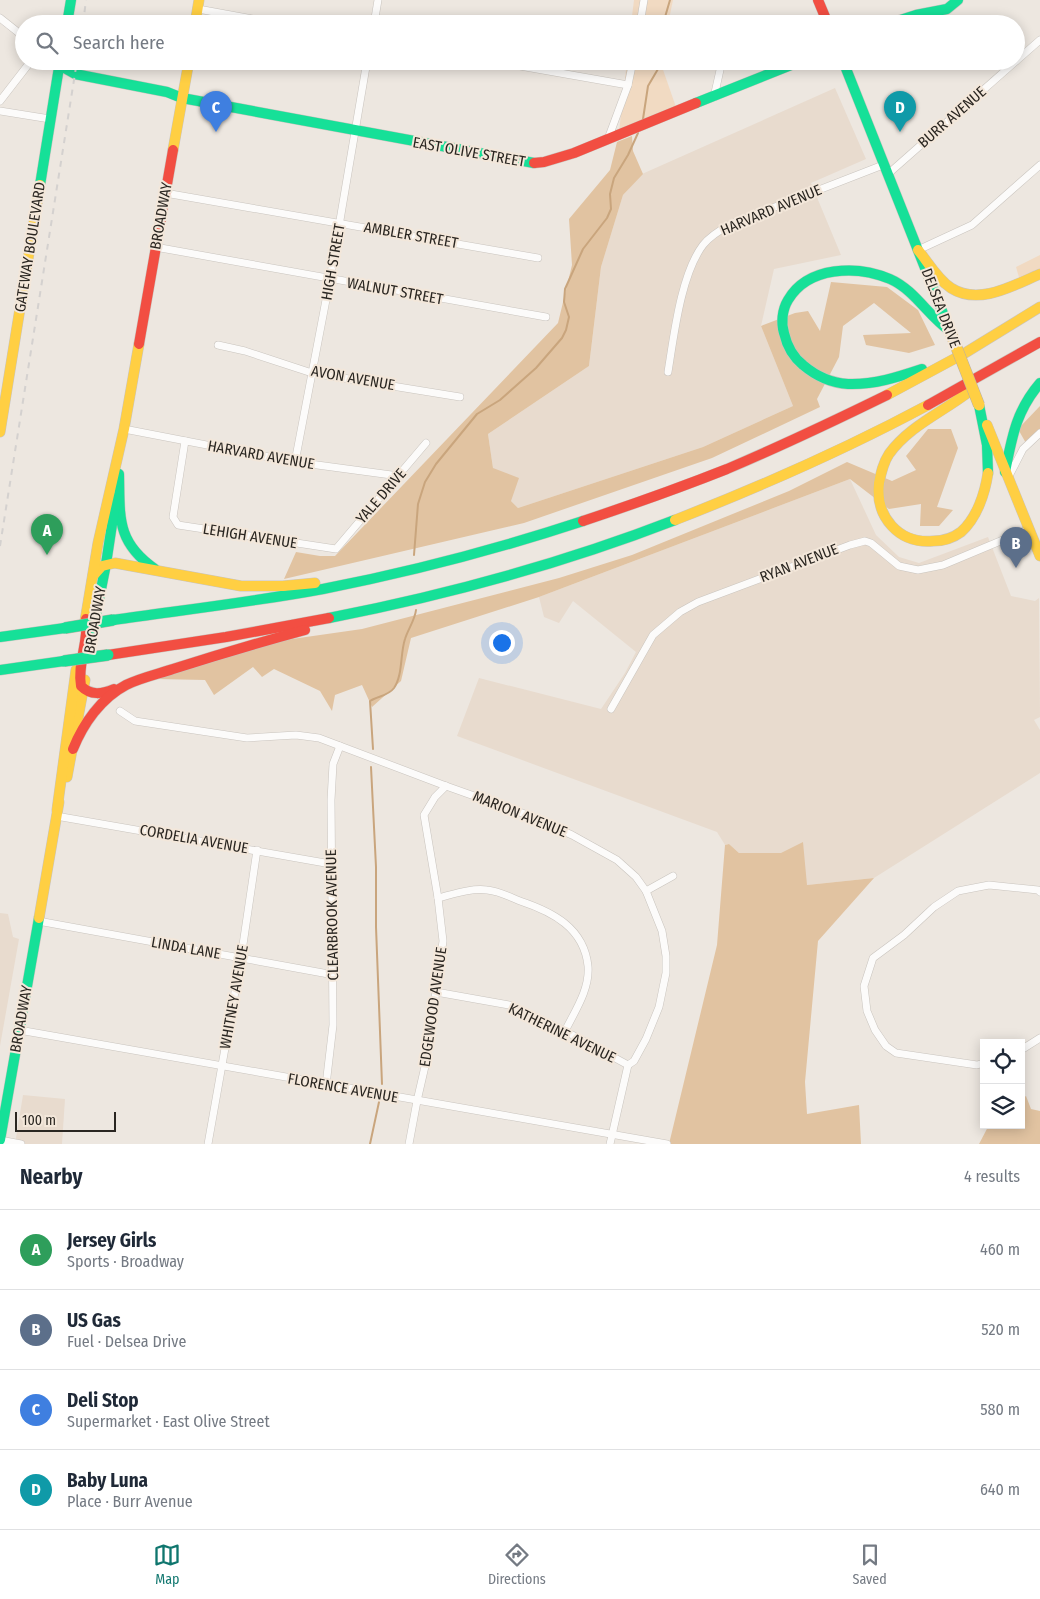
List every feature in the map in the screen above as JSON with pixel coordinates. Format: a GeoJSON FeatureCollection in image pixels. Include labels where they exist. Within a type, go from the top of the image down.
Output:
{"type":"FeatureCollection","features":[{"type":"Feature","properties":{"kind":"main road"},"geometry":{"type":"LineString","coordinates":[[68,15],[71,0]]}},
{"type":"Feature","properties":{"kind":"main road"},"geometry":{"type":"LineString","coordinates":[[818,0],[824,15]]}},
{"type":"Feature","properties":{"kind":"main road"},"geometry":{"type":"LineString","coordinates":[[916,15],[947,9],[958,0]]}},
{"type":"Feature","properties":{"kind":"main road","name":"GATEWAY BOULEVARD"},"geometry":{"type":"LineString","coordinates":[[0,432],[2,402],[57,70]]}},
{"type":"Feature","properties":{"kind":"main road","name":"EAST OLIVE STREET"},"geometry":{"type":"LineString","coordinates":[[69,70],[75,74],[167,92],[182,98],[536,163],[558,158],[608,139],[778,70]]}},
{"type":"Feature","properties":{"kind":"main road","name":"BROADWAY"},"geometry":{"type":"LineString","coordinates":[[0,1140],[57,813],[70,708],[92,576],[124,429],[187,70]]}},
{"type":"Feature","properties":{"kind":"main road","name":"DELSEA DRIVE"},"geometry":{"type":"LineString","coordinates":[[846,70],[1006,475],[1040,556]]}},
{"type":"Feature","properties":{"kind":"main road"},"geometry":{"type":"LineString","coordinates":[[918,250],[954,290],[966,293],[986,294],[1040,274]]}},
{"type":"Feature","properties":{"kind":"main road"},"geometry":{"type":"LineString","coordinates":[[950,331],[933,318],[919,299],[899,284],[873,273],[852,270],[826,274],[813,278],[801,285],[787,301],[782,326],[785,343],[797,361],[817,376],[839,383],[859,384],[888,380],[955,358]]}},
{"type":"Feature","properties":{"kind":"main road"},"geometry":{"type":"LineString","coordinates":[[0,637],[296,594],[392,574],[533,537],[662,493],[755,456],[831,422],[955,358],[1040,308]]}},
{"type":"Feature","properties":{"kind":"main road"},"geometry":{"type":"LineString","coordinates":[[86,619],[88,628],[80,683],[83,689],[91,693],[104,693],[221,653],[499,578],[568,557],[697,512],[770,482],[848,446],[936,402],[1040,342]]}},
{"type":"Feature","properties":{"kind":"main road"},"geometry":{"type":"LineString","coordinates":[[979,405],[987,445],[988,469],[984,492],[970,522],[963,531],[953,537],[942,540],[926,543],[912,541],[902,536],[890,526],[884,516],[878,498],[880,471],[888,455],[899,441],[922,422],[966,394],[990,372]]}},
{"type":"Feature","properties":{"kind":"main road"},"geometry":{"type":"LineString","coordinates":[[1006,475],[1017,418],[1023,402],[1040,383]]}},
{"type":"Feature","properties":{"kind":"main road","name":"BROADWAY"},"geometry":{"type":"LineString","coordinates":[[57,813],[73,749],[106,564],[124,429]]}},
{"type":"Feature","properties":{"kind":"main road"},"geometry":{"type":"LineString","coordinates":[[119,474],[121,524],[126,542],[141,560],[164,573]]}},
{"type":"Feature","properties":{"kind":"main road"},"geometry":{"type":"LineString","coordinates":[[92,576],[99,568],[106,564],[115,563],[241,586],[283,586],[392,574]]}},
{"type":"Feature","properties":{"kind":"main road"},"geometry":{"type":"LineString","coordinates":[[4,670],[298,624],[419,599]]}},
{"type":"Feature","properties":{"kind":"main road"},"geometry":{"type":"LineString","coordinates":[[73,749],[79,734],[95,711],[113,693],[126,684]]}},
{"type":"Feature","properties":{"kind":"street"},"geometry":{"type":"LineString","coordinates":[[376,15],[378,0]]}},
{"type":"Feature","properties":{"kind":"street"},"geometry":{"type":"LineString","coordinates":[[642,15],[644,0]]}},
{"type":"Feature","properties":{"kind":"street"},"geometry":{"type":"LineString","coordinates":[[199,5],[242,15]]}},
{"type":"Feature","properties":{"kind":"street"},"geometry":{"type":"LineString","coordinates":[[0,18],[15,30]]}},
{"type":"Feature","properties":{"kind":"street","name":"BURR AVENUE"},"geometry":{"type":"LineString","coordinates":[[1025,53],[1040,40]]}},
{"type":"Feature","properties":{"kind":"street"},"geometry":{"type":"LineString","coordinates":[[0,101],[24,70]]}},
{"type":"Feature","properties":{"kind":"street","name":"HIGH STREET"},"geometry":{"type":"LineString","coordinates":[[295,462],[330,279],[365,70]]}},
{"type":"Feature","properties":{"kind":"street"},"geometry":{"type":"LineString","coordinates":[[541,70],[628,86]]}},
{"type":"Feature","properties":{"kind":"street"},"geometry":{"type":"LineString","coordinates":[[608,139],[628,86],[631,70]]}},
{"type":"Feature","properties":{"kind":"street"},"geometry":{"type":"LineString","coordinates":[[714,96],[720,70]]}},
{"type":"Feature","properties":{"kind":"street","name":"BURR AVENUE"},"geometry":{"type":"LineString","coordinates":[[885,169],[1005,70]]}},
{"type":"Feature","properties":{"kind":"street"},"geometry":{"type":"LineString","coordinates":[[0,111],[50,119]]}},
{"type":"Feature","properties":{"kind":"street"},"geometry":{"type":"LineString","coordinates":[[918,250],[972,225],[1040,165]]}},
{"type":"Feature","properties":{"kind":"street","name":"HARVARD AVENUE"},"geometry":{"type":"LineString","coordinates":[[668,372],[687,274],[704,244],[718,231],[731,224],[885,169]]}},
{"type":"Feature","properties":{"kind":"street","name":"AMBLER STREET"},"geometry":{"type":"LineString","coordinates":[[165,193],[538,258]]}},
{"type":"Feature","properties":{"kind":"street","name":"WALNUT STREET"},"geometry":{"type":"LineString","coordinates":[[155,247],[546,317]]}},
{"type":"Feature","properties":{"kind":"street","name":"AVON AVENUE"},"geometry":{"type":"LineString","coordinates":[[218,345],[244,351],[312,373],[460,396]]}},
{"type":"Feature","properties":{"kind":"street","name":"HARVARD AVENUE"},"geometry":{"type":"LineString","coordinates":[[124,429],[295,462],[399,476]]}},
{"type":"Feature","properties":{"kind":"street"},"geometry":{"type":"LineString","coordinates":[[1006,475],[1023,449],[1040,433]]}},
{"type":"Feature","properties":{"kind":"street","name":"LEHIGH AVENUE"},"geometry":{"type":"LineString","coordinates":[[185,441],[174,512],[178,525],[336,549]]}},
{"type":"Feature","properties":{"kind":"street","name":"YALE DRIVE"},"geometry":{"type":"LineString","coordinates":[[336,549],[426,443]]}},
{"type":"Feature","properties":{"kind":"street","name":"RYAN AVENUE"},"geometry":{"type":"LineString","coordinates":[[611,709],[653,635],[680,612],[698,602],[864,541],[871,543],[899,566],[918,570],[943,565],[1029,529]]}},
{"type":"Feature","properties":{"kind":"street","name":"MARION AVENUE"},"geometry":{"type":"LineString","coordinates":[[120,711],[135,721],[247,738],[304,736],[319,738],[525,814],[587,843],[617,860],[636,877],[646,891],[662,931],[666,956],[666,973],[662,998],[656,1015],[634,1061],[628,1065],[610,1144]]}},
{"type":"Feature","properties":{"kind":"street","name":"CLEARBROOK AVENUE"},"geometry":{"type":"LineString","coordinates":[[326,1085],[333,1025],[334,975],[331,864],[333,764],[340,746]]}},
{"type":"Feature","properties":{"kind":"street","name":"EDGEWOOD AVENUE"},"geometry":{"type":"LineString","coordinates":[[409,1144],[426,1062],[443,941],[424,815],[435,797],[446,786]]}},
{"type":"Feature","properties":{"kind":"street","name":"CORDELIA AVENUE"},"geometry":{"type":"LineString","coordinates":[[57,813],[331,864]]}},
{"type":"Feature","properties":{"kind":"street","name":"WHITNEY AVENUE"},"geometry":{"type":"LineString","coordinates":[[208,1144],[258,850]]}},
{"type":"Feature","properties":{"kind":"street"},"geometry":{"type":"LineString","coordinates":[[646,891],[673,876]]}},
{"type":"Feature","properties":{"kind":"street"},"geometry":{"type":"LineString","coordinates":[[980,1064],[896,1053],[886,1046],[875,1030],[867,1011],[864,986],[873,958],[904,935],[934,907],[958,891],[989,885],[1038,890],[1040,892]]}},
{"type":"Feature","properties":{"kind":"street"},"geometry":{"type":"LineString","coordinates":[[438,898],[469,891],[495,891],[535,906],[558,918],[571,928],[584,950],[588,976],[581,1000],[565,1031]]}},
{"type":"Feature","properties":{"kind":"street","name":"LINDA LANE"},"geometry":{"type":"LineString","coordinates":[[38,921],[334,975]]}},
{"type":"Feature","properties":{"kind":"street","name":"KATHERINE AVENUE"},"geometry":{"type":"LineString","coordinates":[[436,992],[509,1005],[565,1031],[628,1065]]}},
{"type":"Feature","properties":{"kind":"street","name":"FLORENCE AVENUE"},"geometry":{"type":"LineString","coordinates":[[19,1030],[667,1144]]}},
{"type":"Feature","properties":{"kind":"street"},"geometry":{"type":"LineString","coordinates":[[1025,1047],[1040,1038]]}},
{"type":"Feature","properties":{"kind":"street"},"geometry":{"type":"LineString","coordinates":[[0,1140],[21,1144]]}},
{"type":"Feature","properties":{"kind":"shaded area"},"geometry":{"type":"Polygon","coordinates":[[[634,0],[673,0],[670,15],[632,15],[634,0]]]}},
{"type":"Feature","properties":{"kind":"shaded area"},"geometry":{"type":"Polygon","coordinates":[[[626,70],[663,70],[677,110],[619,132],[626,70]]]}},
{"type":"Feature","properties":{"kind":"shaded area"},"geometry":{"type":"Polygon","coordinates":[[[835,88],[866,159],[811,183],[841,255],[774,269],[761,326],[793,406],[703,447],[518,508],[511,501],[493,468],[488,434],[589,366],[601,267],[623,195],[642,174],[835,88]]]}},
{"type":"Feature","properties":{"kind":"shaded area"},"geometry":{"type":"Polygon","coordinates":[[[632,136],[633,151],[643,174],[623,195],[601,267],[589,366],[488,434],[493,468],[519,478],[511,501],[518,508],[703,447],[793,406],[761,326],[795,313],[808,311],[820,331],[831,282],[887,287],[918,310],[935,345],[909,353],[866,345],[863,335],[911,333],[874,303],[843,326],[839,357],[817,399],[820,407],[712,458],[524,523],[284,579],[296,552],[320,556],[335,556],[558,323],[572,265],[569,219],[610,170],[617,142],[632,136]]]}},
{"type":"Feature","properties":{"kind":"shaded area"},"geometry":{"type":"Polygon","coordinates":[[[1040,255],[1040,273],[1020,281],[1016,267],[1040,255]]]}},
{"type":"Feature","properties":{"kind":"shaded area"},"geometry":{"type":"Polygon","coordinates":[[[1040,406],[1040,431],[1027,445],[1018,429],[1040,406]]]}},
{"type":"Feature","properties":{"kind":"shaded area"},"geometry":{"type":"Polygon","coordinates":[[[928,429],[951,429],[958,448],[937,507],[953,510],[939,526],[920,526],[921,504],[889,509],[850,479],[539,597],[411,638],[401,681],[372,707],[362,685],[335,695],[332,711],[320,691],[274,669],[262,677],[253,667],[214,695],[205,680],[156,679],[285,640],[362,629],[559,578],[632,555],[789,491],[847,462],[892,481],[916,470],[906,456],[928,429]]]}},
{"type":"Feature","properties":{"kind":"shaded area"},"geometry":{"type":"Polygon","coordinates":[[[850,479],[876,535],[899,557],[919,563],[988,537],[1011,596],[1035,601],[1039,598],[1040,717],[1034,720],[1040,730],[1040,773],[874,878],[807,885],[781,853],[739,853],[729,844],[725,845],[717,832],[457,736],[479,678],[601,709],[625,673],[636,652],[573,601],[559,623],[544,617],[539,597],[850,479]]]}},
{"type":"Feature","properties":{"kind":"shaded area"},"geometry":{"type":"Polygon","coordinates":[[[803,842],[807,885],[874,878],[818,941],[805,1082],[807,1114],[859,1105],[861,1144],[669,1144],[717,945],[725,845],[729,844],[739,853],[781,853],[803,842]]]}},
{"type":"Feature","properties":{"kind":"shaded area"},"geometry":{"type":"Polygon","coordinates":[[[0,913],[8,914],[13,937],[19,939],[0,1046],[0,913]]]}},
{"type":"Feature","properties":{"kind":"shaded area"},"geometry":{"type":"Polygon","coordinates":[[[23,1095],[65,1099],[62,1144],[15,1144],[23,1095]]]}},
{"type":"Feature","properties":{"kind":"shaded area"},"geometry":{"type":"Polygon","coordinates":[[[1025,1097],[1031,1109],[1040,1111],[1040,1144],[979,1144],[987,1129],[1025,1129],[1025,1097]]]}},
{"type":"Feature","properties":{"kind":"waterway"},"geometry":{"type":"LineString","coordinates":[[666,15],[670,0]]}},
{"type":"Feature","properties":{"kind":"waterway"},"geometry":{"type":"LineString","coordinates":[[643,119],[648,86],[657,70]]}},
{"type":"Feature","properties":{"kind":"waterway"},"geometry":{"type":"LineString","coordinates":[[414,555],[418,504],[425,482],[436,464],[477,414],[500,400],[536,368],[562,338],[569,317],[564,302],[565,289],[583,249],[607,218],[611,209],[610,194],[614,178],[628,155],[638,133]]}},
{"type":"Feature","properties":{"kind":"waterway"},"geometry":{"type":"LineString","coordinates":[[373,749],[370,701],[389,693],[397,683],[405,639],[416,610]]}},
{"type":"Feature","properties":{"kind":"waterway"},"geometry":{"type":"LineString","coordinates":[[371,767],[376,867],[376,927],[382,1084]]}},
{"type":"Feature","properties":{"kind":"waterway"},"geometry":{"type":"LineString","coordinates":[[370,1144],[379,1102]]}},
{"type":"Feature","properties":{"kind":"railway"},"geometry":{"type":"LineString","coordinates":[[84,15],[86,0]]}},
{"type":"Feature","properties":{"kind":"railway"},"geometry":{"type":"LineString","coordinates":[[0,546],[76,70]]}},
{"type":"Feature","properties":{"kind":"traffic: fast"},"geometry":{"type":"LineString","coordinates":[[68,15],[71,0]]}},
{"type":"Feature","properties":{"kind":"traffic: fast"},"geometry":{"type":"LineString","coordinates":[[916,15],[947,9],[958,0]]}},
{"type":"Feature","properties":{"kind":"traffic: fast"},"geometry":{"type":"LineString","coordinates":[[40,185],[59,70]]}},
{"type":"Feature","properties":{"kind":"traffic: fast"},"geometry":{"type":"LineString","coordinates":[[68,70],[75,74],[167,92],[182,98],[534,163]]}},
{"type":"Feature","properties":{"kind":"traffic: fast"},"geometry":{"type":"LineString","coordinates":[[696,103],[778,70]]}},
{"type":"Feature","properties":{"kind":"traffic: fast"},"geometry":{"type":"LineString","coordinates":[[847,70],[950,331]]}},
{"type":"Feature","properties":{"kind":"traffic: fast"},"geometry":{"type":"LineString","coordinates":[[922,369],[895,378],[858,384],[836,382],[824,378],[799,362],[793,355],[785,338],[783,325],[783,312],[786,304],[797,289],[808,280],[820,275],[848,271],[877,274],[890,279],[907,290],[950,331]]}},
{"type":"Feature","properties":{"kind":"traffic: fast"},"geometry":{"type":"LineString","coordinates":[[1005,472],[1020,414],[1040,383]]}},
{"type":"Feature","properties":{"kind":"traffic: fast"},"geometry":{"type":"LineString","coordinates":[[979,405],[987,445],[988,473]]}},
{"type":"Feature","properties":{"kind":"traffic: fast"},"geometry":{"type":"LineString","coordinates":[[119,474],[123,528],[133,549],[155,569]]}},
{"type":"Feature","properties":{"kind":"traffic: fast"},"geometry":{"type":"LineString","coordinates":[[93,630],[116,498]]}},
{"type":"Feature","properties":{"kind":"traffic: fast"},"geometry":{"type":"LineString","coordinates":[[329,618],[417,599],[548,564],[675,520]]}},
{"type":"Feature","properties":{"kind":"traffic: fast"},"geometry":{"type":"LineString","coordinates":[[113,620],[323,589],[421,567],[583,521]]}},
{"type":"Feature","properties":{"kind":"traffic: fast"},"geometry":{"type":"LineString","coordinates":[[65,628],[113,620]]}},
{"type":"Feature","properties":{"kind":"traffic: fast"},"geometry":{"type":"LineString","coordinates":[[0,637],[65,628]]}},
{"type":"Feature","properties":{"kind":"traffic: fast"},"geometry":{"type":"LineString","coordinates":[[64,661],[108,655]]}},
{"type":"Feature","properties":{"kind":"traffic: fast"},"geometry":{"type":"LineString","coordinates":[[0,670],[64,661]]}},
{"type":"Feature","properties":{"kind":"traffic: fast"},"geometry":{"type":"LineString","coordinates":[[0,1140],[39,918]]}},
{"type":"Feature","properties":{"kind":"traffic: slow"},"geometry":{"type":"LineString","coordinates":[[196,15],[199,0]]}},
{"type":"Feature","properties":{"kind":"traffic: slow"},"geometry":{"type":"LineString","coordinates":[[173,150],[187,70]]}},
{"type":"Feature","properties":{"kind":"traffic: slow"},"geometry":{"type":"LineString","coordinates":[[0,432],[40,185]]}},
{"type":"Feature","properties":{"kind":"traffic: slow"},"geometry":{"type":"LineString","coordinates":[[918,250],[941,280],[951,288],[962,293],[973,295],[996,292],[1040,274]]}},
{"type":"Feature","properties":{"kind":"traffic: slow"},"geometry":{"type":"LineString","coordinates":[[887,395],[965,353],[1040,307]]}},
{"type":"Feature","properties":{"kind":"traffic: slow"},"geometry":{"type":"LineString","coordinates":[[950,331],[979,405]]}},
{"type":"Feature","properties":{"kind":"traffic: slow"},"geometry":{"type":"LineString","coordinates":[[84,627],[98,543],[124,429],[139,344]]}},
{"type":"Feature","properties":{"kind":"traffic: slow"},"geometry":{"type":"LineString","coordinates":[[970,391],[916,427],[889,454],[881,472],[879,483],[881,507],[885,517],[892,526],[910,538],[921,541],[948,539],[961,532],[972,520],[985,489],[988,473]]}},
{"type":"Feature","properties":{"kind":"traffic: slow"},"geometry":{"type":"LineString","coordinates":[[675,520],[803,466],[866,437],[928,405]]}},
{"type":"Feature","properties":{"kind":"traffic: slow"},"geometry":{"type":"LineString","coordinates":[[987,425],[1040,556]]}},
{"type":"Feature","properties":{"kind":"traffic: slow"},"geometry":{"type":"LineString","coordinates":[[93,576],[102,566],[115,563],[241,586],[283,586],[315,583]]}},
{"type":"Feature","properties":{"kind":"traffic: slow"},"geometry":{"type":"LineString","coordinates":[[57,810],[76,670]]}},
{"type":"Feature","properties":{"kind":"traffic: slow"},"geometry":{"type":"LineString","coordinates":[[67,777],[85,680]]}},
{"type":"Feature","properties":{"kind":"traffic: slow"},"geometry":{"type":"LineString","coordinates":[[39,918],[59,802]]}},
{"type":"Feature","properties":{"kind":"traffic: jam"},"geometry":{"type":"LineString","coordinates":[[818,0],[824,15]]}},
{"type":"Feature","properties":{"kind":"traffic: jam"},"geometry":{"type":"LineString","coordinates":[[534,163],[574,153],[696,103]]}},
{"type":"Feature","properties":{"kind":"traffic: jam"},"geometry":{"type":"LineString","coordinates":[[139,344],[173,150]]}},
{"type":"Feature","properties":{"kind":"traffic: jam"},"geometry":{"type":"LineString","coordinates":[[928,405],[1040,342]]}},
{"type":"Feature","properties":{"kind":"traffic: jam"},"geometry":{"type":"LineString","coordinates":[[583,521],[727,469],[887,395]]}},
{"type":"Feature","properties":{"kind":"traffic: jam"},"geometry":{"type":"LineString","coordinates":[[108,655],[226,637],[329,618]]}},
{"type":"Feature","properties":{"kind":"traffic: jam"},"geometry":{"type":"LineString","coordinates":[[86,619],[86,636],[80,677],[81,686],[93,693],[114,689]]}},
{"type":"Feature","properties":{"kind":"traffic: jam"},"geometry":{"type":"LineString","coordinates":[[73,749],[82,730],[94,712],[117,690],[126,685],[143,678],[305,630]]}},
{"type":"Feature","properties":{"kind":"place","name":"Deli Stop"},"geometry":{"type":"Point","coordinates":[216,132]}},
{"type":"Feature","properties":{"kind":"place","name":"Baby Luna"},"geometry":{"type":"Point","coordinates":[900,132]}},
{"type":"Feature","properties":{"kind":"place","name":"Jersey Girls"},"geometry":{"type":"Point","coordinates":[47,555]}},
{"type":"Feature","properties":{"kind":"place","name":"US Gas"},"geometry":{"type":"Point","coordinates":[1016,568]}}]}
